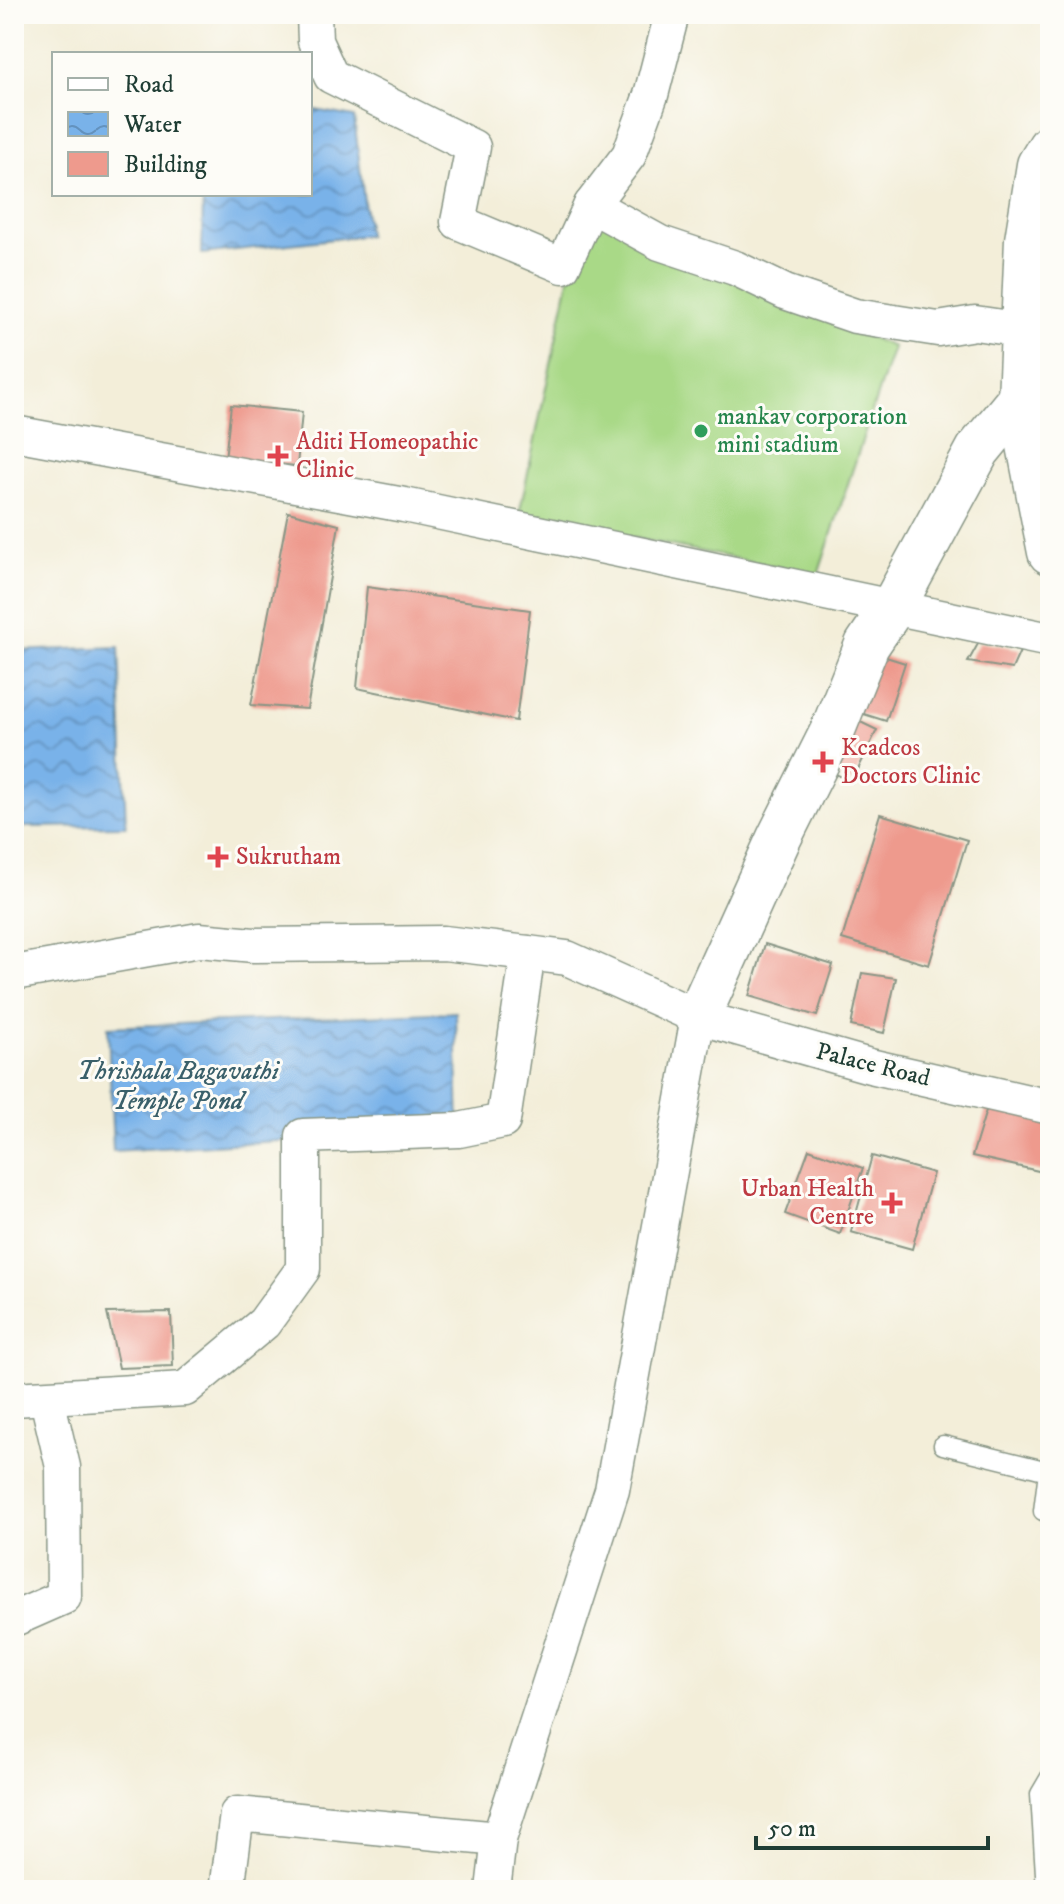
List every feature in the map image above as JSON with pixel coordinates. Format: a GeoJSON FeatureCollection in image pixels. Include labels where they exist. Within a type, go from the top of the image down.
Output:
{"type":"FeatureCollection","features":[{"type":"Feature","properties":{"kind":"street"},"geometry":{"type":"LineString","coordinates":[[314,14],[315,41],[331,76],[473,147],[458,222],[563,266],[591,205],[629,155],[651,95],[672,14]]}},
{"type":"Feature","properties":{"kind":"street"},"geometry":{"type":"LineString","coordinates":[[1050,147],[1039,165],[1027,240],[1020,399],[1050,552]]}},
{"type":"Feature","properties":{"kind":"street"},"geometry":{"type":"LineString","coordinates":[[591,205],[660,243],[735,268],[785,292],[855,316],[938,329],[975,323],[1022,330]]}},
{"type":"Feature","properties":{"kind":"street"},"geometry":{"type":"LineString","coordinates":[[493,1890],[499,1839],[612,1490],[698,1017],[779,838],[832,732],[867,645],[894,605],[978,450],[1020,399]]}},
{"type":"Feature","properties":{"kind":"street"},"geometry":{"type":"LineString","coordinates":[[14,433],[404,505],[1050,640]]}},
{"type":"Feature","properties":{"kind":"street","name":"Palace Road"},"geometry":{"type":"LineString","coordinates":[[14,973],[199,940],[254,945],[444,943],[567,958],[698,1017],[870,1066],[1050,1107]]}},
{"type":"Feature","properties":{"kind":"street"},"geometry":{"type":"LineString","coordinates":[[14,1619],[64,1597],[63,1467],[30,1399],[185,1389],[264,1323],[303,1269],[303,1136],[459,1130],[503,1121],[528,953]]}},
{"type":"Feature","properties":{"kind":"street"},"geometry":{"type":"LineString","coordinates":[[227,1890],[237,1814],[499,1839]]}},
{"type":"Feature","properties":{"kind":"lane"},"geometry":{"type":"LineString","coordinates":[[943,1445],[1048,1471],[1043,1511],[1050,1514]]}},
{"type":"Feature","properties":{"kind":"lane"},"geometry":{"type":"LineString","coordinates":[[1046,1890],[1040,1794],[1050,1777]]}},
{"type":"Feature","properties":{"kind":"green space","name":"mankav corporation mini stadium"},"geometry":{"type":"Polygon","coordinates":[[[583,213],[893,347],[818,575],[519,515],[583,213]]]}},
{"type":"Feature","properties":{"kind":"water"},"geometry":{"type":"Polygon","coordinates":[[[312,109],[354,117],[368,235],[202,254],[203,196],[312,196],[312,109]]]}},
{"type":"Feature","properties":{"kind":"water"},"geometry":{"type":"Polygon","coordinates":[[[119,647],[126,826],[14,827],[14,651],[119,647]]]}},
{"type":"Feature","properties":{"kind":"water","name":"Thrishala Bagavathi Temple Pond"},"geometry":{"type":"Polygon","coordinates":[[[456,1012],[459,1130],[113,1151],[108,1027],[456,1012]]]}},
{"type":"Feature","properties":{"kind":"building"},"geometry":{"type":"Polygon","coordinates":[[[231,405],[302,412],[297,466],[225,459],[231,405]]]}},
{"type":"Feature","properties":{"kind":"building"},"geometry":{"type":"Polygon","coordinates":[[[288,512],[339,525],[307,709],[251,705],[288,512]]]}},
{"type":"Feature","properties":{"kind":"building"},"geometry":{"type":"Polygon","coordinates":[[[367,587],[530,610],[516,721],[357,688],[367,587]]]}},
{"type":"Feature","properties":{"kind":"building"},"geometry":{"type":"Polygon","coordinates":[[[979,642],[1021,649],[1012,669],[968,662],[979,642]]]}},
{"type":"Feature","properties":{"kind":"building"},"geometry":{"type":"Polygon","coordinates":[[[870,652],[905,663],[886,721],[851,710],[870,652]]]}},
{"type":"Feature","properties":{"kind":"building"},"geometry":{"type":"Polygon","coordinates":[[[850,717],[877,730],[852,782],[825,769],[850,717]]]}},
{"type":"Feature","properties":{"kind":"building"},"geometry":{"type":"Polygon","coordinates":[[[880,814],[967,840],[929,965],[842,939],[880,814]]]}},
{"type":"Feature","properties":{"kind":"building"},"geometry":{"type":"Polygon","coordinates":[[[765,944],[833,965],[817,1016],[749,996],[765,944]]]}},
{"type":"Feature","properties":{"kind":"building"},"geometry":{"type":"Polygon","coordinates":[[[862,973],[896,978],[884,1033],[851,1026],[862,973]]]}},
{"type":"Feature","properties":{"kind":"building"},"geometry":{"type":"Polygon","coordinates":[[[988,1104],[1050,1119],[1050,1147],[1043,1172],[972,1156],[988,1104]]]}},
{"type":"Feature","properties":{"kind":"building"},"geometry":{"type":"Polygon","coordinates":[[[809,1149],[863,1168],[840,1234],[785,1214],[809,1149]]]}},
{"type":"Feature","properties":{"kind":"building","name":"Urban Health Centre"},"geometry":{"type":"Polygon","coordinates":[[[872,1156],[933,1173],[912,1249],[851,1232],[872,1156]]]}},
{"type":"Feature","properties":{"kind":"building"},"geometry":{"type":"Polygon","coordinates":[[[171,1312],[173,1366],[119,1368],[107,1313],[171,1312]]]}},
{"type":"Feature","properties":{"kind":"place","name":"mankav corporation mini stadium"},"geometry":{"type":"Point","coordinates":[701,431]}},
{"type":"Feature","properties":{"kind":"place","name":"Aditi Homeopathic Clinic"},"geometry":{"type":"Point","coordinates":[278,456]}},
{"type":"Feature","properties":{"kind":"place","name":"Kcadcos Doctors Clinic"},"geometry":{"type":"Point","coordinates":[823,762]}},
{"type":"Feature","properties":{"kind":"place","name":"Sukrutham"},"geometry":{"type":"Point","coordinates":[218,857]}},
{"type":"Feature","properties":{"kind":"place","name":"Urban Health Centre"},"geometry":{"type":"Point","coordinates":[892,1203]}}]}
